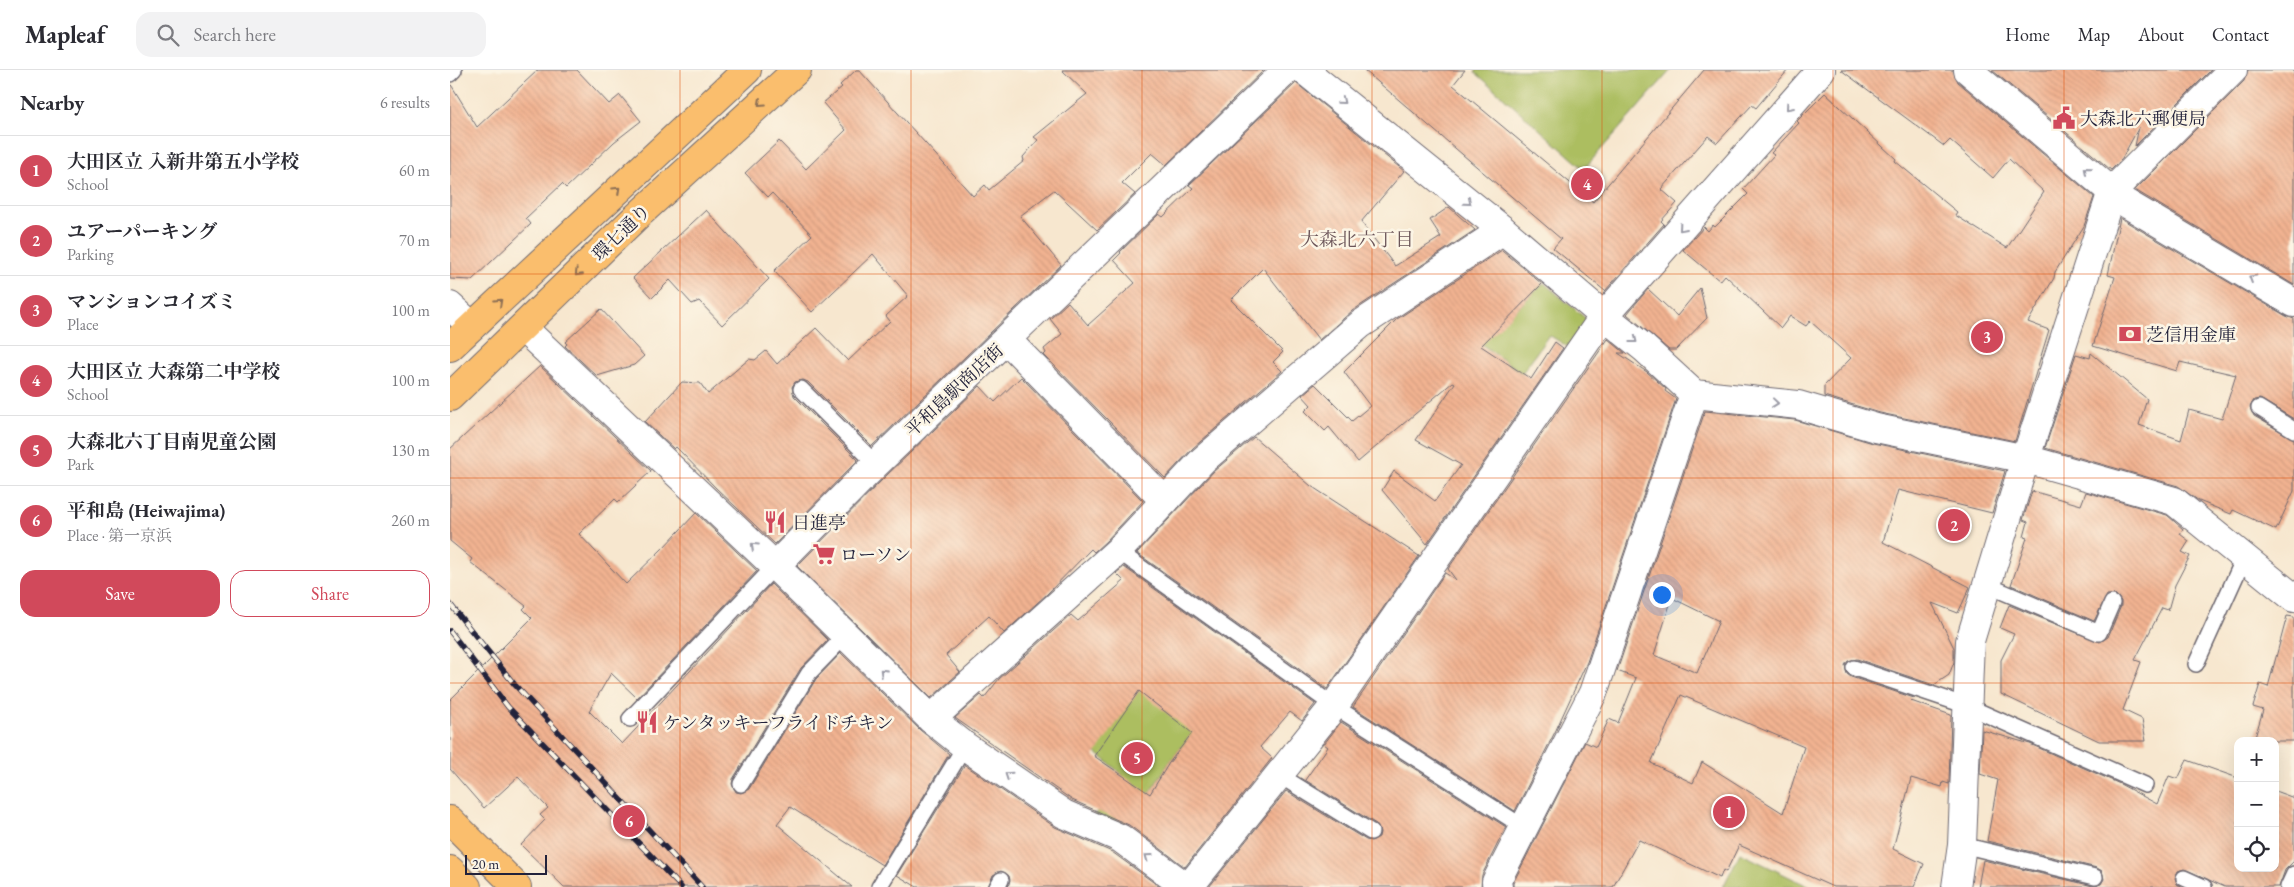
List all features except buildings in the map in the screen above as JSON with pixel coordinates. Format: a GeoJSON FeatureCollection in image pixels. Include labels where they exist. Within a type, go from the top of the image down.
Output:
{"type":"FeatureCollection","features":[{"type":"Feature","properties":{"kind":"main road","name":"環七通り"},"geometry":{"type":"LineString","coordinates":[[450,346],[747,70]]}},
{"type":"Feature","properties":{"kind":"main road","name":"環七通り"},"geometry":{"type":"LineString","coordinates":[[450,397],[634,219],[797,70]]}},
{"type":"Feature","properties":{"kind":"main road"},"geometry":{"type":"LineString","coordinates":[[450,820],[517,887]]}},
{"type":"Feature","properties":{"kind":"main road"},"geometry":{"type":"LineString","coordinates":[[450,870],[467,887]]}},
{"type":"Feature","properties":{"kind":"street","name":"平和島駅商店街"},"geometry":{"type":"LineString","coordinates":[[776,566],[876,464],[1287,70]]}},
{"type":"Feature","properties":{"kind":"street"},"geometry":{"type":"LineString","coordinates":[[1304,70],[1503,230],[1644,348],[1694,394],[1798,405],[1876,428],[2026,459],[2174,501],[2294,598]]}},
{"type":"Feature","properties":{"kind":"street"},"geometry":{"type":"LineString","coordinates":[[523,328],[776,566],[931,719],[965,746],[1064,814],[1120,838],[1187,887],[1334,706],[1604,316],[1822,70]]}},
{"type":"Feature","properties":{"kind":"street"},"geometry":{"type":"LineString","coordinates":[[1968,70],[2124,202],[2294,303]]}},
{"type":"Feature","properties":{"kind":"street"},"geometry":{"type":"LineString","coordinates":[[1956,887],[1962,845],[1970,641],[2112,191],[2233,70]]}},
{"type":"Feature","properties":{"kind":"street"},"geometry":{"type":"LineString","coordinates":[[931,719],[1118,551],[1203,460],[1360,324],[1503,230]]}},
{"type":"Feature","properties":{"kind":"street"},"geometry":{"type":"LineString","coordinates":[[450,306],[472,326]]}},
{"type":"Feature","properties":{"kind":"street"},"geometry":{"type":"LineString","coordinates":[[1007,340],[1165,501]]}},
{"type":"Feature","properties":{"kind":"street"},"geometry":{"type":"LineString","coordinates":[[1498,887],[1496,882],[1592,693],[1694,394]]}},
{"type":"Feature","properties":{"kind":"lane"},"geometry":{"type":"LineString","coordinates":[[450,74],[454,70]]}},
{"type":"Feature","properties":{"kind":"lane"},"geometry":{"type":"LineString","coordinates":[[801,389],[876,464]]}},
{"type":"Feature","properties":{"kind":"lane"},"geometry":{"type":"LineString","coordinates":[[2259,408],[2294,430]]}},
{"type":"Feature","properties":{"kind":"lane"},"geometry":{"type":"LineString","coordinates":[[1118,551],[1334,706],[1525,828]]}},
{"type":"Feature","properties":{"kind":"lane"},"geometry":{"type":"LineString","coordinates":[[2196,664],[2244,558]]}},
{"type":"Feature","properties":{"kind":"lane","name":"平和島駅商店街"},"geometry":{"type":"LineString","coordinates":[[630,719],[776,566]]}},
{"type":"Feature","properties":{"kind":"lane"},"geometry":{"type":"LineString","coordinates":[[1987,585],[2099,633],[2112,603]]}},
{"type":"Feature","properties":{"kind":"lane"},"geometry":{"type":"LineString","coordinates":[[741,784],[810,673],[846,635]]}},
{"type":"Feature","properties":{"kind":"lane"},"geometry":{"type":"LineString","coordinates":[[1854,668],[1967,706],[2145,785]]}},
{"type":"Feature","properties":{"kind":"lane"},"geometry":{"type":"LineString","coordinates":[[879,887],[965,746]]}},
{"type":"Feature","properties":{"kind":"lane"},"geometry":{"type":"LineString","coordinates":[[1279,775],[1371,832]]}},
{"type":"Feature","properties":{"kind":"lane"},"geometry":{"type":"LineString","coordinates":[[1962,845],[2094,877]]}},
{"type":"Feature","properties":{"kind":"lane"},"geometry":{"type":"LineString","coordinates":[[2288,887],[2294,874]]}},
{"type":"Feature","properties":{"kind":"lane"},"geometry":{"type":"LineString","coordinates":[[2184,878],[2204,887]]}},
{"type":"Feature","properties":{"kind":"green space"},"geometry":{"type":"Polygon","coordinates":[[[1477,70],[1671,70],[1584,169],[1475,72],[1477,70]]]}},
{"type":"Feature","properties":{"kind":"green space"},"geometry":{"type":"Polygon","coordinates":[[[1544,283],[1590,322],[1573,350],[1549,335],[1522,373],[1481,344],[1544,283]]]}},
{"type":"Feature","properties":{"kind":"green space"},"geometry":{"type":"Polygon","coordinates":[[[1149,676],[1212,708],[1169,763],[1120,838],[1088,824],[1123,775],[1095,752],[1149,676]]]}},
{"type":"Feature","properties":{"kind":"green space"},"geometry":{"type":"Polygon","coordinates":[[[1740,853],[1810,887],[1723,887],[1740,853]]]}},
{"type":"Feature","properties":{"kind":"railway"},"geometry":{"type":"LineString","coordinates":[[450,604],[515,685],[702,887]]}},
{"type":"Feature","properties":{"kind":"railway"},"geometry":{"type":"LineString","coordinates":[[450,631],[508,707],[681,887]]}},
{"type":"Feature","properties":{"kind":"place","name":"大森北六郵便局"},"geometry":{"type":"Point","coordinates":[2064,118]}},
{"type":"Feature","properties":{"kind":"place","name":"大田区立 大森第二中学校"},"geometry":{"type":"Point","coordinates":[1587,184]}},
{"type":"Feature","properties":{"kind":"place","name":"芝信用金庫"},"geometry":{"type":"Point","coordinates":[2130,334]}},
{"type":"Feature","properties":{"kind":"place","name":"マンションコイズミ"},"geometry":{"type":"Point","coordinates":[1987,337]}},
{"type":"Feature","properties":{"kind":"place","name":"日進亭"},"geometry":{"type":"Point","coordinates":[775,522]}},
{"type":"Feature","properties":{"kind":"place","name":"ユアーパーキング"},"geometry":{"type":"Point","coordinates":[1954,525]}},
{"type":"Feature","properties":{"kind":"place","name":"ローソン"},"geometry":{"type":"Point","coordinates":[824,554]}},
{"type":"Feature","properties":{"kind":"place","name":"ケンタッキーフライドチキン"},"geometry":{"type":"Point","coordinates":[647,722]}},
{"type":"Feature","properties":{"kind":"place","name":"大森北六丁目南児童公園"},"geometry":{"type":"Point","coordinates":[1137,758]}},
{"type":"Feature","properties":{"kind":"place","name":"大田区立 入新井第五小学校"},"geometry":{"type":"Point","coordinates":[1729,812]}},
{"type":"Feature","properties":{"kind":"place","name":"平和島 (Heiwajima)"},"geometry":{"type":"Point","coordinates":[629,821]}},
{"type":"Feature","properties":{"kind":"district","name":"大森北六丁目"},"geometry":{"type":"Point","coordinates":[1357,239]}}]}
